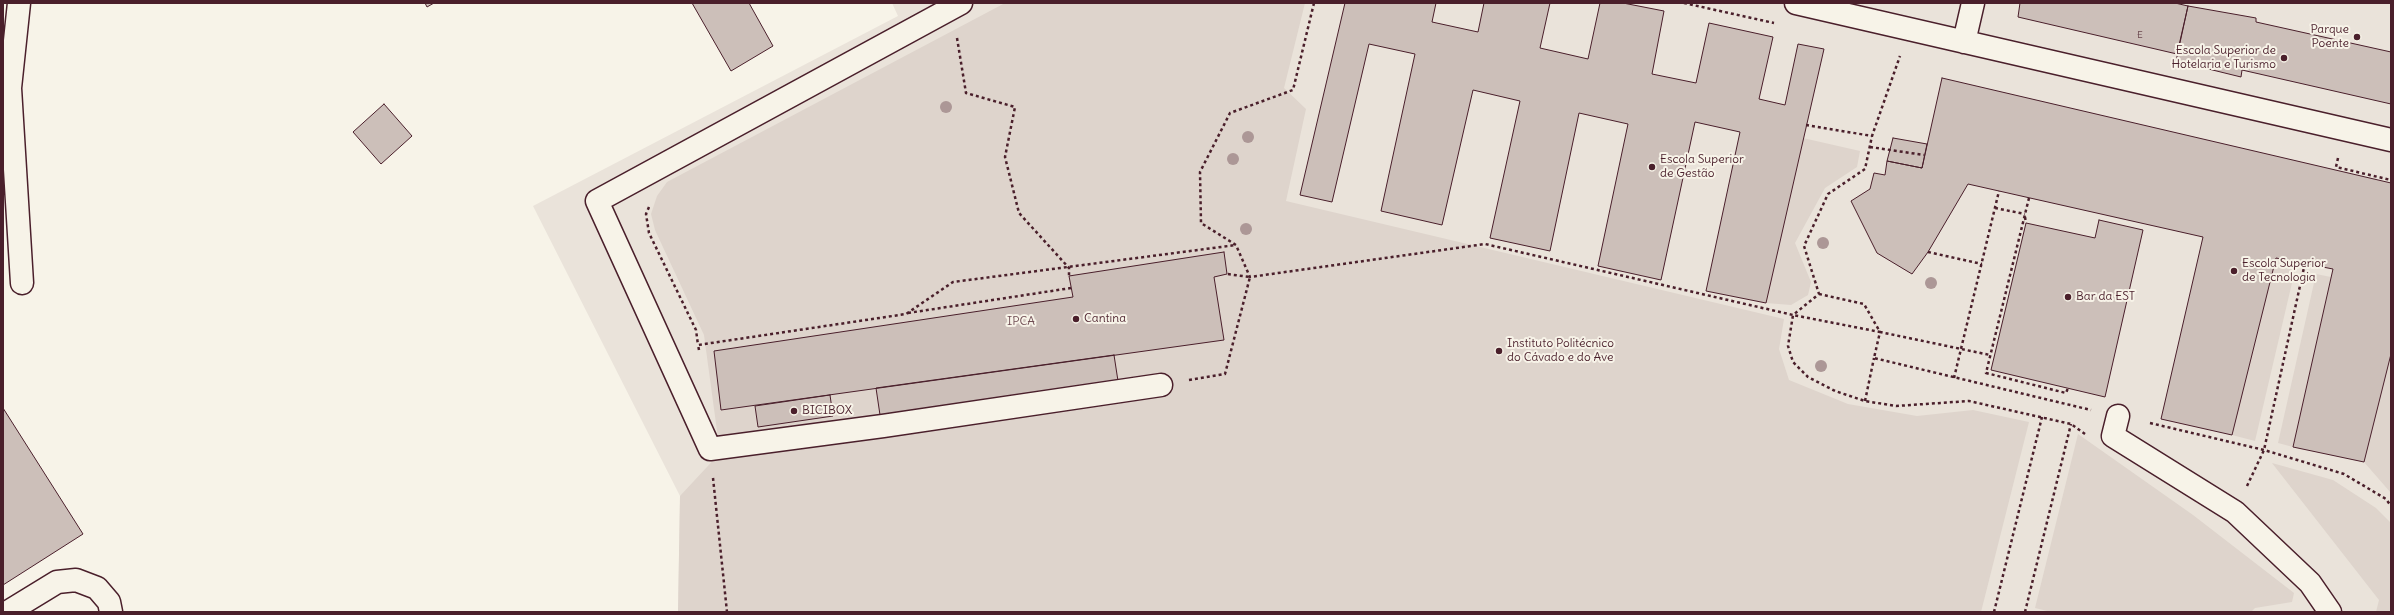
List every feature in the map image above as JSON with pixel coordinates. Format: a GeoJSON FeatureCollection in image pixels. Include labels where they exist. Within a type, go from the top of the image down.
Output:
{"type":"FeatureCollection","features":[{"type":"Feature","properties":{"kind":"street"},"geometry":{"type":"LineString","coordinates":[[19,3],[10,88],[22,283]]}},
{"type":"Feature","properties":{"kind":"street"},"geometry":{"type":"LineString","coordinates":[[961,3],[596,201],[710,449],[883,426],[1161,385]]}},
{"type":"Feature","properties":{"kind":"street"},"geometry":{"type":"LineString","coordinates":[[1796,3],[2391,140]]}},
{"type":"Feature","properties":{"kind":"street"},"geometry":{"type":"LineString","coordinates":[[1964,42],[1973,3]]}},
{"type":"Feature","properties":{"kind":"street"},"geometry":{"type":"LineString","coordinates":[[2118,416],[2113,436],[2235,512],[2310,583],[2330,612]]}},
{"type":"Feature","properties":{"kind":"street"},"geometry":{"type":"LineString","coordinates":[[8,612],[57,582],[76,580],[97,588],[109,602],[111,612]]}},
{"type":"Feature","properties":{"kind":"path"},"geometry":{"type":"LineString","coordinates":[[1161,385],[1225,374],[1250,277],[1236,245],[1201,223],[1200,172],[1230,112],[1293,90],[1314,3]]}},
{"type":"Feature","properties":{"kind":"path"},"geometry":{"type":"LineString","coordinates":[[957,35],[966,93],[1015,107],[1005,157],[1019,213],[1069,268],[1069,276]]}},
{"type":"Feature","properties":{"kind":"path"},"geometry":{"type":"LineString","coordinates":[[1819,294],[1804,246],[1828,194],[1864,169],[1872,136],[1901,51]]}},
{"type":"Feature","properties":{"kind":"path"},"geometry":{"type":"LineString","coordinates":[[1806,125],[1872,136]]}},
{"type":"Feature","properties":{"kind":"path"},"geometry":{"type":"LineString","coordinates":[[1870,146],[1924,156]]}},
{"type":"Feature","properties":{"kind":"path"},"geometry":{"type":"LineString","coordinates":[[2338,156],[2336,167],[2391,180]]}},
{"type":"Feature","properties":{"kind":"path"},"geometry":{"type":"LineString","coordinates":[[1954,378],[2000,192]]}},
{"type":"Feature","properties":{"kind":"path"},"geometry":{"type":"LineString","coordinates":[[2029,198],[1986,373],[2066,393],[2068,388]]}},
{"type":"Feature","properties":{"kind":"path"},"geometry":{"type":"LineString","coordinates":[[650,201],[646,214],[649,232],[696,330],[699,353]]}},
{"type":"Feature","properties":{"kind":"path"},"geometry":{"type":"LineString","coordinates":[[1995,208],[2025,214]]}},
{"type":"Feature","properties":{"kind":"path"},"geometry":{"type":"LineString","coordinates":[[2025,214],[2026,223]]}},
{"type":"Feature","properties":{"kind":"path"},"geometry":{"type":"LineString","coordinates":[[1228,274],[1250,277],[1485,244],[1794,315],[1990,354]]}},
{"type":"Feature","properties":{"kind":"path"},"geometry":{"type":"LineString","coordinates":[[906,314],[953,282],[1236,245]]}},
{"type":"Feature","properties":{"kind":"path"},"geometry":{"type":"LineString","coordinates":[[1928,252],[1982,264]]}},
{"type":"Feature","properties":{"kind":"path"},"geometry":{"type":"LineString","coordinates":[[2235,512],[2264,450],[2304,263]]}},
{"type":"Feature","properties":{"kind":"path"},"geometry":{"type":"LineString","coordinates":[[698,345],[1071,288]]}},
{"type":"Feature","properties":{"kind":"path"},"geometry":{"type":"LineString","coordinates":[[1819,294],[1794,315],[1788,346],[1793,362],[1808,377],[1834,391],[1865,401],[1896,406],[1969,401],[2042,417],[1994,612]]}},
{"type":"Feature","properties":{"kind":"path"},"geometry":{"type":"LineString","coordinates":[[1819,294],[1864,304],[1880,332],[1865,401]]}},
{"type":"Feature","properties":{"kind":"path"},"geometry":{"type":"LineString","coordinates":[[1874,358],[2264,450],[2344,474],[2386,499],[2391,506]]}},
{"type":"Feature","properties":{"kind":"path"},"geometry":{"type":"LineString","coordinates":[[2025,612],[2071,424]]}},
{"type":"Feature","properties":{"kind":"path"},"geometry":{"type":"LineString","coordinates":[[715,496],[727,612]]}},
{"type":"Feature","properties":{"kind":"shaded area","name":"Instituto Politécnico do Cávado e do Ave"},"geometry":{"type":"Polygon","coordinates":[[[892,3],[2391,3],[2391,612],[678,612],[680,496],[533,206],[898,16],[892,3]]]}},
{"type":"Feature","properties":{"kind":"green space","name":"IPCA"},"geometry":{"type":"Polygon","coordinates":[[[1005,3],[1305,3],[1284,88],[1306,109],[1286,201],[1784,319],[1779,349],[1789,380],[1848,404],[1917,416],[1973,410],[2029,422],[1981,612],[678,612],[680,496],[720,453],[704,335],[655,230],[651,214],[657,196],[667,182],[1005,3]]]}},
{"type":"Feature","properties":{"kind":"green space"},"geometry":{"type":"Polygon","coordinates":[[[1803,138],[1860,151],[1857,167],[1825,188],[1795,243],[1811,282],[1808,295],[1791,305],[1766,303],[1803,138]]]}},
{"type":"Feature","properties":{"kind":"green space"},"geometry":{"type":"Polygon","coordinates":[[[2273,266],[2295,270],[2255,441],[2232,435],[2273,266]]]}},
{"type":"Feature","properties":{"kind":"green space"},"geometry":{"type":"Polygon","coordinates":[[[2316,274],[2331,277],[2293,447],[2278,443],[2316,274]]]}},
{"type":"Feature","properties":{"kind":"green space"},"geometry":{"type":"Polygon","coordinates":[[[2391,354],[2391,493],[2364,462],[2391,354]]]}},
{"type":"Feature","properties":{"kind":"green space"},"geometry":{"type":"Polygon","coordinates":[[[2078,434],[2193,515],[2294,593],[2292,602],[2255,608],[2251,612],[2051,612],[2035,608],[2078,434]]]}},
{"type":"Feature","properties":{"kind":"green space"},"geometry":{"type":"Polygon","coordinates":[[[2272,463],[2333,480],[2376,508],[2391,523],[2391,612],[2376,612],[2379,600],[2272,463]]]}},
{"type":"Feature","properties":{"kind":"building"},"geometry":{"type":"Polygon","coordinates":[[[425,3],[434,3],[427,7],[425,3]]]}},
{"type":"Feature","properties":{"kind":"building"},"geometry":{"type":"Polygon","coordinates":[[[692,3],[749,3],[773,46],[731,71],[692,3]]]}},
{"type":"Feature","properties":{"kind":"building","name":"Escola Superior de Gestão"},"geometry":{"type":"Polygon","coordinates":[[[1345,3],[1436,3],[1432,22],[1478,32],[1484,3],[1550,3],[1540,48],[1588,59],[1600,3],[1623,3],[1664,11],[1652,74],[1696,83],[1709,23],[1773,37],[1759,99],[1785,105],[1798,44],[1824,49],[1766,303],[1706,291],[1740,132],[1695,122],[1661,280],[1598,266],[1628,124],[1579,113],[1550,251],[1490,238],[1520,101],[1473,90],[1442,225],[1381,211],[1415,54],[1369,44],[1332,202],[1300,195],[1345,3]]]}},
{"type":"Feature","properties":{"kind":"building"},"geometry":{"type":"Polygon","coordinates":[[[2020,3],[2175,3],[2188,6],[2177,54],[2018,17],[2020,3]]]}},
{"type":"Feature","properties":{"kind":"building","name":"Escola Superior de Hotelaria e Turismo"},"geometry":{"type":"Polygon","coordinates":[[[2188,6],[2256,18],[2256,22],[2391,52],[2391,104],[2242,70],[2241,77],[2176,61],[2188,6]]]}},
{"type":"Feature","properties":{"kind":"building","name":"Escola Superior de Tecnologia"},"geometry":{"type":"Polygon","coordinates":[[[1942,78],[2391,183],[2391,354],[2364,462],[2293,447],[2333,269],[2276,258],[2232,435],[2161,419],[2203,237],[1968,184],[1928,252],[1912,274],[1877,253],[1851,201],[1870,189],[1874,173],[1885,175],[1887,161],[1922,168],[1942,78]]]}},
{"type":"Feature","properties":{"kind":"building"},"geometry":{"type":"Polygon","coordinates":[[[384,104],[412,136],[381,164],[353,132],[384,104]]]}},
{"type":"Feature","properties":{"kind":"building"},"geometry":{"type":"Polygon","coordinates":[[[1893,138],[1927,144],[1922,168],[1887,161],[1893,138]]]}},
{"type":"Feature","properties":{"kind":"building","name":"Bar da EST"},"geometry":{"type":"Polygon","coordinates":[[[2099,220],[2143,230],[2105,397],[1991,370],[2026,223],[2095,238],[2099,220]]]}},
{"type":"Feature","properties":{"kind":"building","name":"Cantina"},"geometry":{"type":"Polygon","coordinates":[[[1224,252],[1227,274],[1214,277],[1224,340],[721,410],[714,351],[1073,297],[1069,276],[1224,252]]]}},
{"type":"Feature","properties":{"kind":"building","name":"Cantina"},"geometry":{"type":"Polygon","coordinates":[[[1114,355],[1118,381],[880,415],[876,388],[1114,355]]]}},
{"type":"Feature","properties":{"kind":"building","name":"BICIBOX"},"geometry":{"type":"Polygon","coordinates":[[[830,395],[833,416],[758,427],[755,406],[830,395]]]}},
{"type":"Feature","properties":{"kind":"building"},"geometry":{"type":"Polygon","coordinates":[[[3,408],[83,534],[3,585],[3,408]]]}},
{"type":"Feature","properties":{"kind":"place","name":"Parque Poente"},"geometry":{"type":"Point","coordinates":[2357,37]}},
{"type":"Feature","properties":{"kind":"place","name":"Escola Superior de Hotelaria e Turismo"},"geometry":{"type":"Point","coordinates":[2284,58]}},
{"type":"Feature","properties":{"kind":"place","name":"Escola Superior de Gestão"},"geometry":{"type":"Point","coordinates":[1652,167]}},
{"type":"Feature","properties":{"kind":"place","name":"Escola Superior de Tecnologia"},"geometry":{"type":"Point","coordinates":[2234,271]}},
{"type":"Feature","properties":{"kind":"place","name":"Bar da EST"},"geometry":{"type":"Point","coordinates":[2068,297]}},
{"type":"Feature","properties":{"kind":"place","name":"Cantina"},"geometry":{"type":"Point","coordinates":[1076,319]}},
{"type":"Feature","properties":{"kind":"place","name":"Instituto Politécnico do Cávado e do Ave"},"geometry":{"type":"Point","coordinates":[1499,351]}},
{"type":"Feature","properties":{"kind":"place","name":"BICIBOX"},"geometry":{"type":"Point","coordinates":[794,411]}}]}
